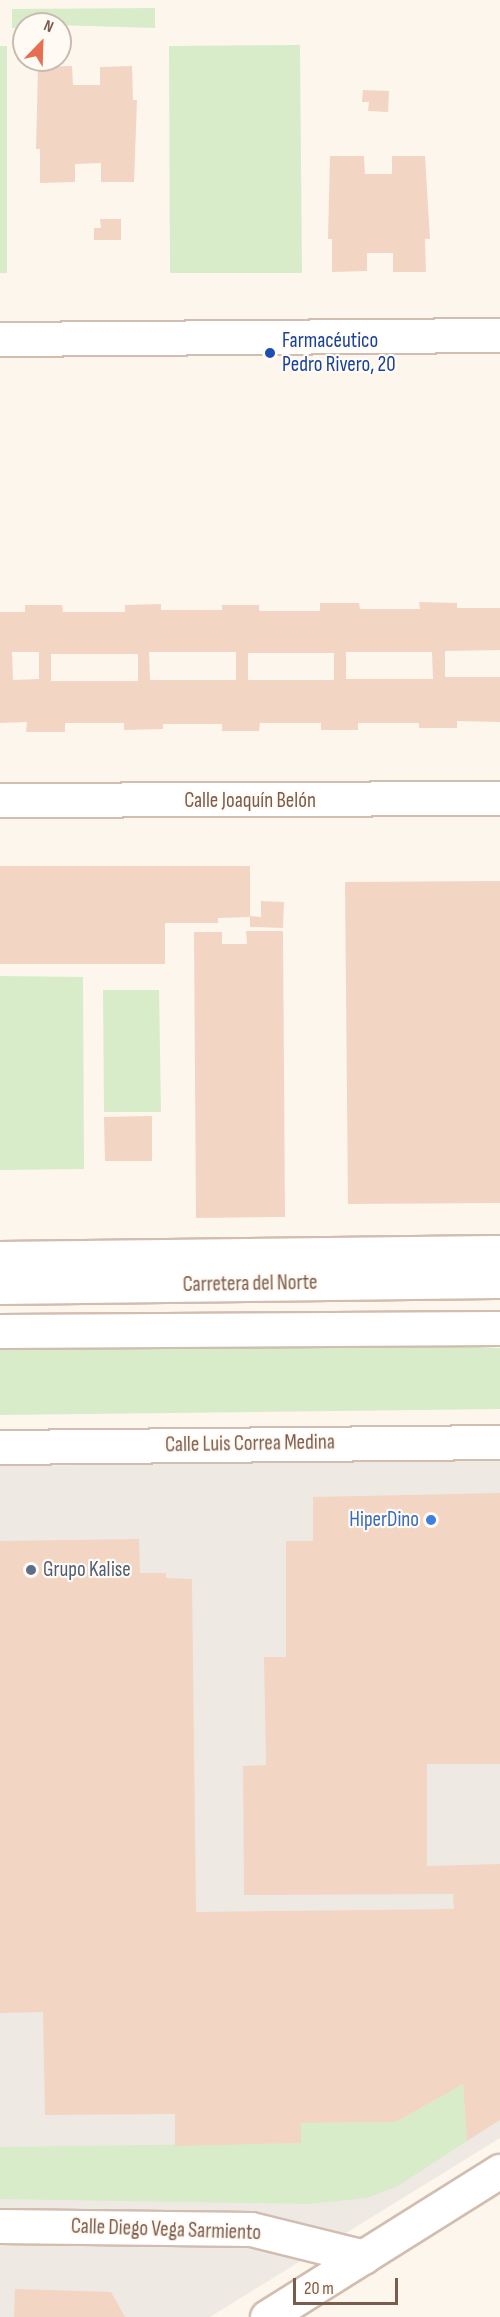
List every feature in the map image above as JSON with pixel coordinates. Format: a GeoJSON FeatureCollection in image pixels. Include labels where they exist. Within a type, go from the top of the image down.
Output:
{"type":"FeatureCollection","features":[{"type":"Feature","properties":{"kind":"street"},"geometry":{"type":"LineString","coordinates":[[0,339],[500,335]]}},
{"type":"Feature","properties":{"kind":"street","name":"Calle Joaquín Belón"},"geometry":{"type":"LineString","coordinates":[[0,800],[500,798]]}},
{"type":"Feature","properties":{"kind":"street","name":"Carretera del Norte"},"geometry":{"type":"LineString","coordinates":[[0,1258],[500,1252]]}},
{"type":"Feature","properties":{"kind":"street","name":"Carretera del Norte"},"geometry":{"type":"LineString","coordinates":[[0,1287],[500,1281]]}},
{"type":"Feature","properties":{"kind":"street"},"geometry":{"type":"LineString","coordinates":[[0,1331],[500,1328]]}},
{"type":"Feature","properties":{"kind":"street","name":"Calle Luis Correa Medina"},"geometry":{"type":"LineString","coordinates":[[0,1447],[500,1442]]}},
{"type":"Feature","properties":{"kind":"street"},"geometry":{"type":"LineString","coordinates":[[267,2317],[500,2171]]}},
{"type":"Feature","properties":{"kind":"street","name":"Calle Diego Vega Sarmiento"},"geometry":{"type":"LineString","coordinates":[[0,2226],[251,2229],[364,2257]]}},
{"type":"Feature","properties":{"kind":"shaded area"},"geometry":{"type":"Polygon","coordinates":[[[500,1460],[500,2138],[210,2317],[0,2317],[0,1466],[500,1460]]]}},
{"type":"Feature","properties":{"kind":"green space"},"geometry":{"type":"Polygon","coordinates":[[[155,8],[155,28],[72,25],[72,12],[12,12],[12,9],[155,8]]]}},
{"type":"Feature","properties":{"kind":"green space"},"geometry":{"type":"Polygon","coordinates":[[[300,45],[302,273],[170,273],[169,46],[300,45]]]}},
{"type":"Feature","properties":{"kind":"green space"},"geometry":{"type":"Polygon","coordinates":[[[0,46],[7,46],[7,273],[0,273],[0,46]]]}},
{"type":"Feature","properties":{"kind":"green space"},"geometry":{"type":"Polygon","coordinates":[[[0,976],[83,977],[84,1169],[0,1170],[0,976]]]}},
{"type":"Feature","properties":{"kind":"green space"},"geometry":{"type":"Polygon","coordinates":[[[103,990],[159,990],[161,1112],[104,1112],[103,990]]]}},
{"type":"Feature","properties":{"kind":"green space"},"geometry":{"type":"Polygon","coordinates":[[[414,1344],[500,1348],[500,1409],[0,1415],[0,1347],[414,1344]]]}},
{"type":"Feature","properties":{"kind":"green space"},"geometry":{"type":"Polygon","coordinates":[[[463,2084],[467,2141],[398,2186],[367,2198],[308,2204],[0,2199],[0,2147],[301,2143],[301,2123],[396,2122],[463,2084]]]}},
{"type":"Feature","properties":{"kind":"building"},"geometry":{"type":"Polygon","coordinates":[[[72,66],[73,85],[100,85],[100,67],[132,66],[133,100],[137,100],[134,182],[101,182],[101,163],[75,164],[75,182],[40,183],[40,149],[36,149],[38,72],[72,72],[72,66]]]}},
{"type":"Feature","properties":{"kind":"building"},"geometry":{"type":"Polygon","coordinates":[[[363,90],[389,91],[388,112],[368,111],[369,102],[362,102],[363,90]]]}},
{"type":"Feature","properties":{"kind":"building"},"geometry":{"type":"Polygon","coordinates":[[[330,156],[364,156],[365,174],[392,174],[392,156],[425,156],[430,239],[425,239],[426,272],[393,272],[393,253],[367,253],[367,271],[332,272],[332,239],[328,239],[330,156]]]}},
{"type":"Feature","properties":{"kind":"building"},"geometry":{"type":"Polygon","coordinates":[[[100,219],[121,219],[121,240],[94,240],[94,228],[101,228],[100,219]]]}},
{"type":"Feature","properties":{"kind":"building"},"geometry":{"type":"Polygon","coordinates":[[[419,602],[457,603],[457,608],[500,608],[500,650],[445,651],[445,677],[500,677],[500,722],[457,721],[457,728],[419,728],[419,723],[358,723],[358,730],[321,730],[321,723],[260,723],[259,731],[222,731],[222,724],[163,724],[163,729],[124,730],[124,723],[65,723],[65,732],[26,732],[27,722],[0,723],[0,612],[25,612],[25,605],[62,605],[63,612],[125,612],[125,605],[161,604],[161,610],[222,610],[222,605],[259,605],[259,611],[320,611],[320,603],[359,603],[360,609],[420,609],[419,602]],[[12,652],[13,680],[39,679],[39,652],[12,652]],[[149,652],[150,680],[236,680],[236,652],[149,652]],[[346,652],[346,679],[433,679],[432,652],[346,652]],[[248,653],[248,680],[334,680],[334,653],[248,653]],[[51,654],[51,681],[138,681],[138,654],[51,654]]]}},
{"type":"Feature","properties":{"kind":"building"},"geometry":{"type":"Polygon","coordinates":[[[0,866],[250,866],[250,917],[218,918],[218,923],[165,923],[165,964],[0,964],[0,866]]]}},
{"type":"Feature","properties":{"kind":"building"},"geometry":{"type":"Polygon","coordinates":[[[500,881],[500,1203],[348,1204],[345,882],[500,881]]]}},
{"type":"Feature","properties":{"kind":"building"},"geometry":{"type":"Polygon","coordinates":[[[261,901],[284,902],[283,928],[250,927],[250,916],[261,917],[261,901]]]}},
{"type":"Feature","properties":{"kind":"building"},"geometry":{"type":"Polygon","coordinates":[[[246,931],[283,931],[285,1217],[196,1218],[194,932],[222,932],[222,944],[247,944],[246,931]]]}},
{"type":"Feature","properties":{"kind":"building"},"geometry":{"type":"Polygon","coordinates":[[[152,1116],[152,1161],[105,1161],[104,1117],[152,1116]]]}},
{"type":"Feature","properties":{"kind":"building"},"geometry":{"type":"Polygon","coordinates":[[[500,1493],[500,1764],[427,1764],[427,1866],[500,1864],[500,2120],[467,2141],[463,2084],[396,2122],[301,2123],[301,2143],[175,2146],[175,2114],[45,2115],[43,2012],[0,2013],[0,1541],[139,1539],[140,1573],[166,1573],[166,1578],[192,1579],[196,1912],[454,1909],[453,1894],[244,1895],[243,1766],[266,1765],[264,1657],[286,1657],[286,1541],[313,1541],[313,1497],[500,1493]]]}},
{"type":"Feature","properties":{"kind":"building"},"geometry":{"type":"Polygon","coordinates":[[[15,2289],[111,2292],[125,2317],[14,2317],[15,2289]]]}},
{"type":"Feature","properties":{"kind":"place","name":"Farmacéutico Pedro Rivero, 20"},"geometry":{"type":"Point","coordinates":[270,353]}},
{"type":"Feature","properties":{"kind":"place","name":"HiperDino"},"geometry":{"type":"Point","coordinates":[431,1520]}},
{"type":"Feature","properties":{"kind":"place","name":"Grupo Kalise"},"geometry":{"type":"Point","coordinates":[31,1570]}}]}
